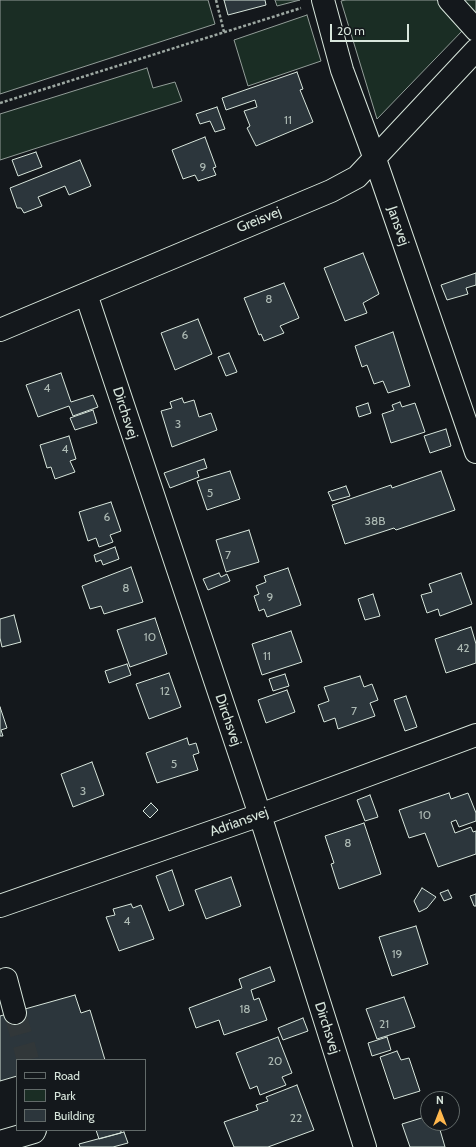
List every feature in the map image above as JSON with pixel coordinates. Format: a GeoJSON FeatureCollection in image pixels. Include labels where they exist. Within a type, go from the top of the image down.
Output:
{"type":"FeatureCollection","features":[{"type":"Feature","properties":{"kind":"street"},"geometry":{"type":"LineString","coordinates":[[449,0],[476,30]]}},
{"type":"Feature","properties":{"kind":"street","name":"Jansvej"},"geometry":{"type":"LineString","coordinates":[[323,1],[342,70],[375,159],[476,452]]}},
{"type":"Feature","properties":{"kind":"street","name":"Greisvej"},"geometry":{"type":"LineString","coordinates":[[0,330],[213,239],[331,191],[356,177],[375,159],[476,50]]}},
{"type":"Feature","properties":{"kind":"street","name":"Dirchsvej"},"geometry":{"type":"LineString","coordinates":[[86,294],[260,815],[365,1147]]}},
{"type":"Feature","properties":{"kind":"street","name":"Adriansvej"},"geometry":{"type":"LineString","coordinates":[[0,906],[260,815],[476,735]]}},
{"type":"Feature","properties":{"kind":"street"},"geometry":{"type":"LineString","coordinates":[[6,980],[15,1013]]}},
{"type":"Feature","properties":{"kind":"street"},"geometry":{"type":"LineString","coordinates":[[0,1142],[34,1131]]}},
{"type":"Feature","properties":{"kind":"path"},"geometry":{"type":"LineString","coordinates":[[216,0],[224,32]]}},
{"type":"Feature","properties":{"kind":"path"},"geometry":{"type":"LineString","coordinates":[[0,103],[323,1]]}},
{"type":"Feature","properties":{"kind":"green space"},"geometry":{"type":"Polygon","coordinates":[[[0,0],[208,0],[215,24],[0,94],[0,0]]]}},
{"type":"Feature","properties":{"kind":"green space"},"geometry":{"type":"Polygon","coordinates":[[[275,0],[300,0],[277,6],[275,0]]]}},
{"type":"Feature","properties":{"kind":"green space"},"geometry":{"type":"Polygon","coordinates":[[[441,0],[464,29],[377,119],[341,1],[441,0]]]}},
{"type":"Feature","properties":{"kind":"green space"},"geometry":{"type":"Polygon","coordinates":[[[457,0],[476,0],[476,17],[457,0]]]}},
{"type":"Feature","properties":{"kind":"green space"},"geometry":{"type":"Polygon","coordinates":[[[307,15],[321,61],[248,86],[234,40],[307,15]]]}},
{"type":"Feature","properties":{"kind":"green space"},"geometry":{"type":"Polygon","coordinates":[[[147,68],[153,88],[175,82],[182,101],[0,160],[0,114],[147,68]]]}},
{"type":"Feature","properties":{"kind":"building"},"geometry":{"type":"Polygon","coordinates":[[[224,0],[265,0],[266,5],[228,15],[224,0]]]}},
{"type":"Feature","properties":{"kind":"building"},"geometry":{"type":"Polygon","coordinates":[[[297,72],[303,89],[300,90],[313,122],[256,146],[247,128],[250,126],[244,111],[257,107],[255,100],[226,110],[222,98],[297,72]]]}},
{"type":"Feature","properties":{"kind":"building"},"geometry":{"type":"Polygon","coordinates":[[[217,107],[225,129],[215,132],[210,121],[200,124],[196,114],[217,107]]]}},
{"type":"Feature","properties":{"kind":"building"},"geometry":{"type":"Polygon","coordinates":[[[205,137],[216,167],[213,168],[216,175],[198,181],[195,175],[183,179],[172,150],[205,137]]]}},
{"type":"Feature","properties":{"kind":"building"},"geometry":{"type":"Polygon","coordinates":[[[36,152],[42,167],[18,176],[12,160],[36,152]]]}},
{"type":"Feature","properties":{"kind":"building"},"geometry":{"type":"Polygon","coordinates":[[[80,160],[91,186],[69,195],[65,186],[38,197],[42,206],[24,213],[21,208],[17,208],[10,188],[80,160]]]}},
{"type":"Feature","properties":{"kind":"building"},"geometry":{"type":"Polygon","coordinates":[[[363,253],[379,294],[363,303],[367,313],[345,321],[324,268],[363,253]]]}},
{"type":"Feature","properties":{"kind":"building"},"geometry":{"type":"Polygon","coordinates":[[[476,273],[476,285],[466,288],[468,294],[447,300],[441,285],[476,273]]]}},
{"type":"Feature","properties":{"kind":"building"},"geometry":{"type":"Polygon","coordinates":[[[284,283],[299,318],[280,326],[284,333],[264,341],[261,334],[259,335],[244,298],[284,283]]]}},
{"type":"Feature","properties":{"kind":"building"},"geometry":{"type":"Polygon","coordinates":[[[198,319],[212,354],[175,370],[161,333],[198,319]]]}},
{"type":"Feature","properties":{"kind":"building"},"geometry":{"type":"Polygon","coordinates":[[[393,332],[410,386],[388,393],[383,381],[374,384],[367,365],[362,367],[355,346],[393,332]]]}},
{"type":"Feature","properties":{"kind":"building"},"geometry":{"type":"Polygon","coordinates":[[[229,353],[237,372],[226,376],[218,357],[229,353]]]}},
{"type":"Feature","properties":{"kind":"building"},"geometry":{"type":"Polygon","coordinates":[[[61,373],[71,402],[93,395],[98,407],[73,416],[69,406],[38,417],[26,385],[61,373]]]}},
{"type":"Feature","properties":{"kind":"building"},"geometry":{"type":"Polygon","coordinates":[[[182,398],[184,403],[194,400],[199,417],[211,413],[217,430],[172,447],[161,411],[172,408],[170,402],[182,398]]]}},
{"type":"Feature","properties":{"kind":"building"},"geometry":{"type":"Polygon","coordinates":[[[400,402],[402,407],[415,403],[425,432],[391,443],[382,414],[394,410],[392,405],[400,402]]]}},
{"type":"Feature","properties":{"kind":"building"},"geometry":{"type":"Polygon","coordinates":[[[368,403],[371,413],[359,417],[356,407],[368,403]]]}},
{"type":"Feature","properties":{"kind":"building"},"geometry":{"type":"Polygon","coordinates":[[[93,410],[97,423],[75,430],[70,418],[93,410]]]}},
{"type":"Feature","properties":{"kind":"building"},"geometry":{"type":"Polygon","coordinates":[[[446,429],[451,446],[430,453],[424,436],[446,429]]]}},
{"type":"Feature","properties":{"kind":"building"},"geometry":{"type":"Polygon","coordinates":[[[69,436],[76,459],[70,461],[75,472],[55,479],[51,467],[47,468],[40,445],[69,436]]]}},
{"type":"Feature","properties":{"kind":"building"},"geometry":{"type":"Polygon","coordinates":[[[204,459],[207,468],[197,471],[199,477],[170,488],[164,473],[204,459]]]}},
{"type":"Feature","properties":{"kind":"building"},"geometry":{"type":"Polygon","coordinates":[[[230,471],[240,499],[207,510],[197,481],[230,471]]]}},
{"type":"Feature","properties":{"kind":"building"},"geometry":{"type":"Polygon","coordinates":[[[441,471],[455,510],[396,530],[394,528],[345,544],[332,505],[391,485],[392,488],[441,471]]]}},
{"type":"Feature","properties":{"kind":"building"},"geometry":{"type":"Polygon","coordinates":[[[346,486],[350,496],[332,501],[328,492],[346,486]]]}},
{"type":"Feature","properties":{"kind":"building"},"geometry":{"type":"Polygon","coordinates":[[[111,502],[121,531],[110,535],[113,542],[99,547],[96,538],[88,541],[79,512],[111,502]]]}},
{"type":"Feature","properties":{"kind":"building"},"geometry":{"type":"Polygon","coordinates":[[[249,530],[259,562],[226,572],[216,540],[249,530]]]}},
{"type":"Feature","properties":{"kind":"building"},"geometry":{"type":"Polygon","coordinates":[[[115,547],[119,559],[103,565],[101,560],[96,562],[94,555],[115,547]]]}},
{"type":"Feature","properties":{"kind":"building"},"geometry":{"type":"Polygon","coordinates":[[[131,567],[143,602],[104,614],[101,606],[90,609],[82,586],[131,567]]]}},
{"type":"Feature","properties":{"kind":"building"},"geometry":{"type":"Polygon","coordinates":[[[288,568],[301,605],[267,617],[264,609],[259,611],[254,596],[259,594],[256,586],[266,582],[264,576],[288,568]]]}},
{"type":"Feature","properties":{"kind":"building"},"geometry":{"type":"Polygon","coordinates":[[[219,573],[221,577],[227,574],[230,581],[208,590],[203,579],[219,573]]]}},
{"type":"Feature","properties":{"kind":"building"},"geometry":{"type":"Polygon","coordinates":[[[461,573],[472,604],[440,616],[438,609],[427,613],[421,595],[432,592],[429,584],[461,573]]]}},
{"type":"Feature","properties":{"kind":"building"},"geometry":{"type":"Polygon","coordinates":[[[373,594],[380,616],[365,620],[358,599],[373,594]]]}},
{"type":"Feature","properties":{"kind":"building"},"geometry":{"type":"Polygon","coordinates":[[[14,615],[21,642],[2,647],[0,638],[0,619],[14,615]]]}},
{"type":"Feature","properties":{"kind":"building"},"geometry":{"type":"Polygon","coordinates":[[[155,618],[167,654],[130,667],[117,630],[155,618]]]}},
{"type":"Feature","properties":{"kind":"building"},"geometry":{"type":"Polygon","coordinates":[[[471,627],[476,644],[476,663],[446,673],[435,639],[471,627]]]}},
{"type":"Feature","properties":{"kind":"building"},"geometry":{"type":"Polygon","coordinates":[[[291,631],[302,662],[262,675],[252,644],[291,631]]]}},
{"type":"Feature","properties":{"kind":"building"},"geometry":{"type":"Polygon","coordinates":[[[127,664],[131,675],[109,683],[105,671],[127,664]]]}},
{"type":"Feature","properties":{"kind":"building"},"geometry":{"type":"Polygon","coordinates":[[[169,673],[181,707],[149,719],[136,684],[169,673]]]}},
{"type":"Feature","properties":{"kind":"building"},"geometry":{"type":"Polygon","coordinates":[[[285,674],[289,686],[273,691],[269,679],[285,674]]]}},
{"type":"Feature","properties":{"kind":"building"},"geometry":{"type":"Polygon","coordinates":[[[360,676],[364,687],[372,684],[378,700],[370,703],[375,716],[338,729],[335,718],[324,722],[318,705],[329,701],[324,687],[360,676]]]}},
{"type":"Feature","properties":{"kind":"building"},"geometry":{"type":"Polygon","coordinates":[[[287,690],[295,712],[266,723],[258,700],[287,690]]]}},
{"type":"Feature","properties":{"kind":"building"},"geometry":{"type":"Polygon","coordinates":[[[406,696],[417,727],[405,731],[394,700],[406,696]]]}},
{"type":"Feature","properties":{"kind":"building"},"geometry":{"type":"Polygon","coordinates":[[[0,707],[7,728],[1,730],[3,736],[0,736],[0,707]]]}},
{"type":"Feature","properties":{"kind":"building"},"geometry":{"type":"Polygon","coordinates":[[[187,738],[189,745],[196,743],[199,753],[193,755],[198,770],[157,783],[146,753],[187,738]]]}},
{"type":"Feature","properties":{"kind":"building"},"geometry":{"type":"Polygon","coordinates":[[[92,762],[104,795],[73,807],[61,774],[92,762]]]}},
{"type":"Feature","properties":{"kind":"building"},"geometry":{"type":"Polygon","coordinates":[[[449,793],[451,799],[468,793],[476,813],[476,821],[459,827],[456,820],[451,822],[455,833],[471,827],[473,832],[476,831],[476,854],[438,867],[425,833],[409,838],[399,810],[449,793]]]}},
{"type":"Feature","properties":{"kind":"building"},"geometry":{"type":"Polygon","coordinates":[[[370,795],[378,817],[365,821],[357,800],[370,795]]]}},
{"type":"Feature","properties":{"kind":"building"},"geometry":{"type":"Polygon","coordinates":[[[151,803],[158,810],[150,818],[143,811],[151,803]]]}},
{"type":"Feature","properties":{"kind":"building"},"geometry":{"type":"Polygon","coordinates":[[[364,823],[381,874],[339,889],[331,864],[334,863],[325,836],[364,823]]]}},
{"type":"Feature","properties":{"kind":"building"},"geometry":{"type":"Polygon","coordinates":[[[172,870],[184,905],[169,911],[156,876],[172,870]]]}},
{"type":"Feature","properties":{"kind":"building"},"geometry":{"type":"Polygon","coordinates":[[[231,877],[241,906],[206,919],[195,890],[231,877]]]}},
{"type":"Feature","properties":{"kind":"building"},"geometry":{"type":"Polygon","coordinates":[[[422,888],[436,897],[427,908],[419,912],[414,901],[422,888]]]}},
{"type":"Feature","properties":{"kind":"building"},"geometry":{"type":"Polygon","coordinates":[[[448,890],[452,898],[444,901],[440,893],[448,890]]]}},
{"type":"Feature","properties":{"kind":"building"},"geometry":{"type":"Polygon","coordinates":[[[476,894],[476,906],[474,906],[470,896],[476,894]]]}},
{"type":"Feature","properties":{"kind":"building"},"geometry":{"type":"Polygon","coordinates":[[[131,904],[133,908],[141,905],[154,939],[119,951],[106,917],[115,915],[113,909],[131,904]]]}},
{"type":"Feature","properties":{"kind":"building"},"geometry":{"type":"Polygon","coordinates":[[[416,926],[428,964],[392,976],[379,937],[416,926]]]}},
{"type":"Feature","properties":{"kind":"building"},"geometry":{"type":"Polygon","coordinates":[[[270,967],[275,981],[251,990],[254,1000],[259,998],[267,1020],[224,1035],[219,1020],[196,1028],[189,1008],[242,988],[239,979],[270,967]]]}},
{"type":"Feature","properties":{"kind":"building"},"geometry":{"type":"Polygon","coordinates":[[[75,995],[81,1013],[90,1010],[105,1059],[16,1059],[16,1076],[0,1081],[0,1016],[75,995]]]}},
{"type":"Feature","properties":{"kind":"building"},"geometry":{"type":"Polygon","coordinates":[[[404,997],[415,1027],[377,1039],[366,1009],[404,997]]]}},
{"type":"Feature","properties":{"kind":"building"},"geometry":{"type":"Polygon","coordinates":[[[303,1018],[308,1031],[283,1040],[278,1028],[303,1018]]]}},
{"type":"Feature","properties":{"kind":"building"},"geometry":{"type":"Polygon","coordinates":[[[278,1037],[292,1073],[282,1077],[286,1085],[260,1095],[257,1086],[250,1089],[236,1053],[278,1037]]]}},
{"type":"Feature","properties":{"kind":"building"},"geometry":{"type":"Polygon","coordinates":[[[387,1037],[391,1050],[372,1056],[368,1043],[387,1037]]]}},
{"type":"Feature","properties":{"kind":"building"},"geometry":{"type":"Polygon","coordinates":[[[397,1051],[401,1060],[409,1058],[420,1091],[394,1099],[380,1057],[397,1051]]]}},
{"type":"Feature","properties":{"kind":"building"},"geometry":{"type":"Polygon","coordinates":[[[297,1085],[314,1130],[268,1147],[234,1147],[224,1122],[258,1110],[256,1105],[268,1101],[266,1097],[297,1085]]]}},
{"type":"Feature","properties":{"kind":"building"},"geometry":{"type":"Polygon","coordinates":[[[420,1118],[420,1131],[440,1131],[445,1147],[410,1147],[402,1124],[420,1118]]]}},
{"type":"Feature","properties":{"kind":"building"},"geometry":{"type":"Polygon","coordinates":[[[96,1131],[121,1131],[121,1133],[99,1139],[96,1131]]]}},
{"type":"Feature","properties":{"kind":"building"},"geometry":{"type":"Polygon","coordinates":[[[124,1132],[128,1143],[113,1147],[80,1147],[79,1144],[124,1132]]]}},
{"type":"Feature","properties":{"kind":"tunnel"},"geometry":{"type":"LineString","coordinates":[[15,1013],[28,1059]]}}]}
